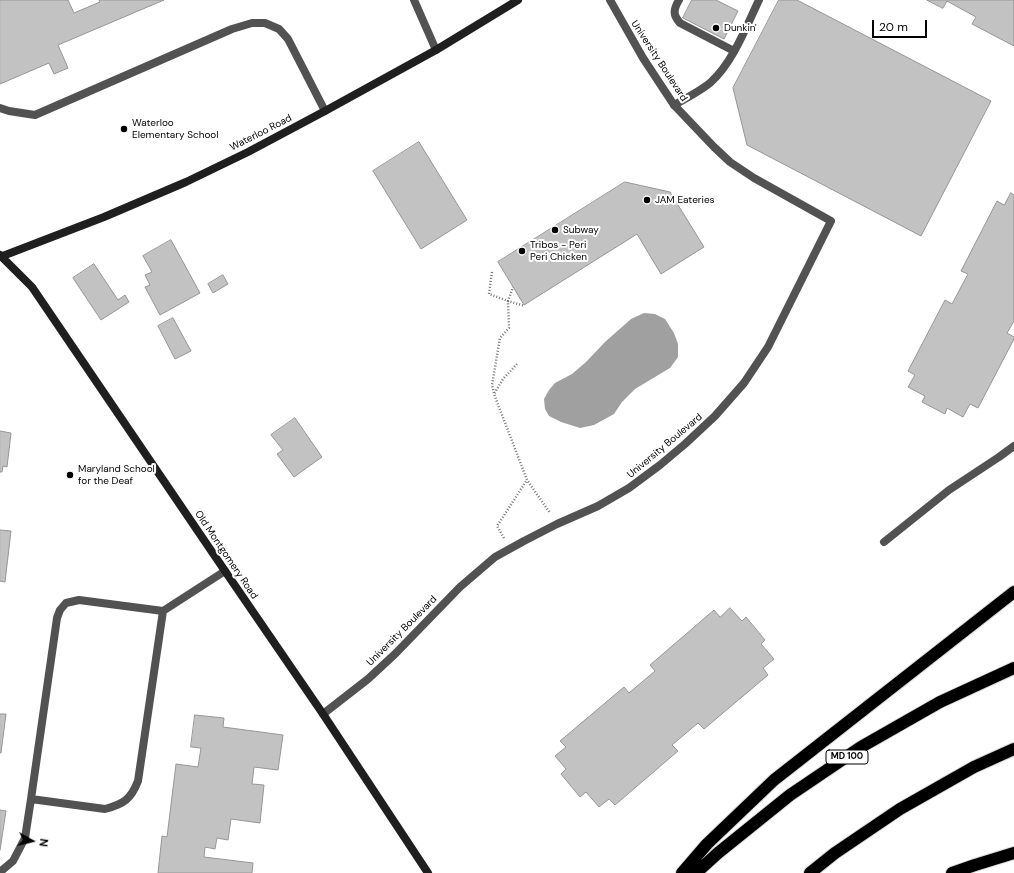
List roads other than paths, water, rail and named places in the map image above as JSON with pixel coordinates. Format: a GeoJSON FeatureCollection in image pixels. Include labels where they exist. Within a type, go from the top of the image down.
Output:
{"type":"FeatureCollection","features":[{"type":"Feature","properties":{"kind":"highway"},"geometry":{"type":"LineString","coordinates":[[682,873],[707,844],[774,780],[1014,592]]}},
{"type":"Feature","properties":{"kind":"highway","name":"MD 100"},"geometry":{"type":"LineString","coordinates":[[696,873],[718,853],[790,795],[861,747],[940,702],[1014,668]]}},
{"type":"Feature","properties":{"kind":"highway"},"geometry":{"type":"LineString","coordinates":[[810,873],[835,853],[900,809],[974,768],[1014,750]]}},
{"type":"Feature","properties":{"kind":"highway"},"geometry":{"type":"LineString","coordinates":[[952,873],[1014,853]]}},
{"type":"Feature","properties":{"kind":"street"},"geometry":{"type":"LineString","coordinates":[[414,0],[436,50]]}},
{"type":"Feature","properties":{"kind":"street","name":"Waterloo Road"},"geometry":{"type":"LineString","coordinates":[[1,256],[104,217],[186,182],[248,152],[436,50],[518,0]]}},
{"type":"Feature","properties":{"kind":"street","name":"University Boulevard"},"geometry":{"type":"LineString","coordinates":[[323,714],[368,679],[460,587],[495,558],[510,548],[557,524],[598,506],[629,488],[660,465],[715,416],[744,383],[768,346],[832,221],[754,178],[730,162],[714,147],[674,105],[643,58],[610,0]]}},
{"type":"Feature","properties":{"kind":"street"},"geometry":{"type":"LineString","coordinates":[[679,0],[674,11],[676,18],[680,23],[734,51]]}},
{"type":"Feature","properties":{"kind":"street"},"geometry":{"type":"LineString","coordinates":[[674,105],[710,84],[722,71],[734,51],[759,0]]}},
{"type":"Feature","properties":{"kind":"street"},"geometry":{"type":"LineString","coordinates":[[0,108],[35,115],[232,29],[252,22],[265,23],[279,29],[288,39],[325,111]]}},
{"type":"Feature","properties":{"kind":"street","name":"Old Montgomery Road"},"geometry":{"type":"LineString","coordinates":[[1,256],[32,288],[323,714],[428,873]]}},
{"type":"Feature","properties":{"kind":"street"},"geometry":{"type":"LineString","coordinates":[[884,542],[949,490],[1014,446]]}},
{"type":"Feature","properties":{"kind":"street"},"geometry":{"type":"LineString","coordinates":[[0,872],[13,861],[25,838],[32,799],[57,618],[60,610],[66,603],[79,600],[163,611],[225,571]]}},
{"type":"Feature","properties":{"kind":"street"},"geometry":{"type":"LineString","coordinates":[[32,799],[105,809],[116,806],[127,800],[134,792],[138,781],[163,611]]}},
{"type":"Feature","properties":{"kind":"place","name":"Dunkin'"},"geometry":{"type":"Point","coordinates":[716,28]}},
{"type":"Feature","properties":{"kind":"place","name":"Waterloo Elementary School"},"geometry":{"type":"Point","coordinates":[124,129]}},
{"type":"Feature","properties":{"kind":"place","name":"JAM Eateries"},"geometry":{"type":"Point","coordinates":[647,200]}},
{"type":"Feature","properties":{"kind":"place","name":"Subway"},"geometry":{"type":"Point","coordinates":[555,230]}},
{"type":"Feature","properties":{"kind":"place","name":"Tribos - Peri Peri Chicken"},"geometry":{"type":"Point","coordinates":[522,251]}},
{"type":"Feature","properties":{"kind":"place","name":"Maryland School for the Deaf"},"geometry":{"type":"Point","coordinates":[70,475]}}]}
